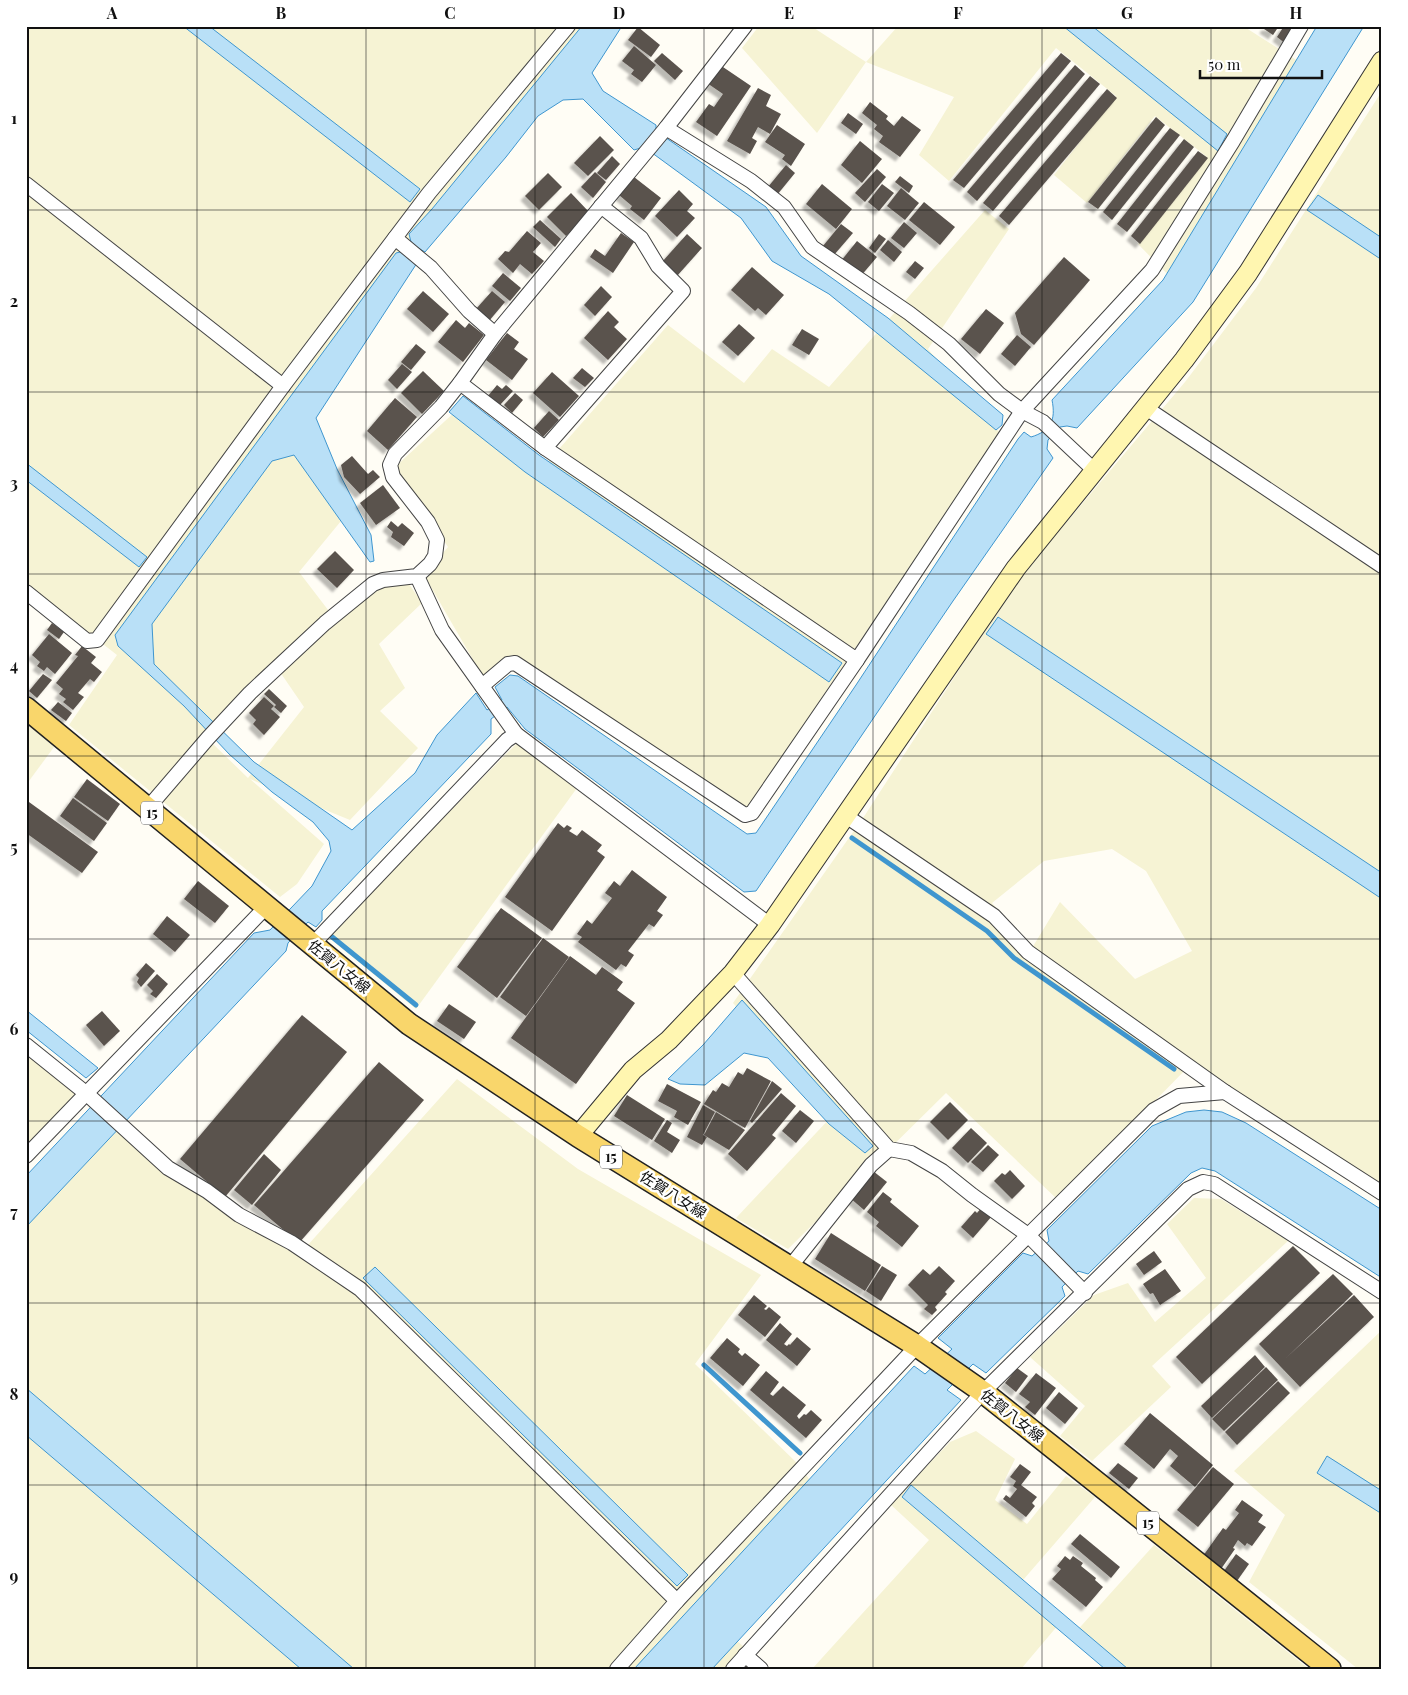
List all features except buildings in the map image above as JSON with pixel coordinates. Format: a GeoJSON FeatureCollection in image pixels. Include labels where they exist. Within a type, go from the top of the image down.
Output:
{"type":"FeatureCollection","features":[{"type":"Feature","properties":{"kind":"main road","name":"佐賀八女線"},"geometry":{"type":"LineString","coordinates":[[26,708],[409,1024],[578,1136],[917,1346],[983,1392],[1330,1669]]}},
{"type":"Feature","properties":{"kind":"street"},"geometry":{"type":"LineString","coordinates":[[26,592],[87,641],[97,640],[283,386],[404,246],[429,193],[568,26]]}},
{"type":"Feature","properties":{"kind":"street"},"geometry":{"type":"LineString","coordinates":[[147,809],[208,738],[250,693],[325,623],[372,584],[383,580],[417,576],[430,564],[435,556],[437,540],[428,522],[393,477],[390,465],[395,454],[441,407],[495,334],[665,130],[745,26]]}},
{"type":"Feature","properties":{"kind":"street"},"geometry":{"type":"LineString","coordinates":[[482,686],[508,664],[515,663],[745,815],[752,813],[857,660],[1022,411],[1152,270],[1302,26]]}},
{"type":"Feature","properties":{"kind":"street"},"geometry":{"type":"LineString","coordinates":[[578,1136],[633,1070],[669,1040],[733,974],[770,925],[1016,568],[1184,360],[1248,273],[1382,61]]}},
{"type":"Feature","properties":{"kind":"street"},"geometry":{"type":"LineString","coordinates":[[665,130],[751,181],[784,208],[812,247],[909,313],[949,344],[999,394],[1022,411],[1043,422],[1094,470]]}},
{"type":"Feature","properties":{"kind":"street"},"geometry":{"type":"LineString","coordinates":[[26,184],[283,386]]}},
{"type":"Feature","properties":{"kind":"street"},"geometry":{"type":"LineString","coordinates":[[545,448],[683,291],[658,266],[640,238],[601,206]]}},
{"type":"Feature","properties":{"kind":"street"},"geometry":{"type":"LineString","coordinates":[[404,246],[430,268],[469,311],[495,334]]}},
{"type":"Feature","properties":{"kind":"street"},"geometry":{"type":"LineString","coordinates":[[460,383],[545,448],[857,660]]}},
{"type":"Feature","properties":{"kind":"street"},"geometry":{"type":"LineString","coordinates":[[1146,408],[1382,566]]}},
{"type":"Feature","properties":{"kind":"street"},"geometry":{"type":"LineString","coordinates":[[417,576],[442,630],[516,734],[770,925]]}},
{"type":"Feature","properties":{"kind":"street"},"geometry":{"type":"LineString","coordinates":[[307,940],[507,740],[516,734]]}},
{"type":"Feature","properties":{"kind":"street"},"geometry":{"type":"LineString","coordinates":[[846,816],[994,916],[1028,952],[1226,1092],[1382,1193]]}},
{"type":"Feature","properties":{"kind":"street"},"geometry":{"type":"LineString","coordinates":[[26,1156],[272,912]]}},
{"type":"Feature","properties":{"kind":"street"},"geometry":{"type":"LineString","coordinates":[[733,974],[889,1149],[911,1153],[942,1171],[1028,1235],[1085,1293]]}},
{"type":"Feature","properties":{"kind":"street"},"geometry":{"type":"LineString","coordinates":[[26,1044],[87,1094],[168,1168],[207,1191],[239,1215],[292,1243],[360,1289],[677,1601]]}},
{"type":"Feature","properties":{"kind":"street"},"geometry":{"type":"LineString","coordinates":[[617,1669],[677,1601],[917,1346],[1154,1110],[1179,1096],[1226,1092]]}},
{"type":"Feature","properties":{"kind":"street"},"geometry":{"type":"LineString","coordinates":[[790,1267],[871,1165],[889,1149]]}},
{"type":"Feature","properties":{"kind":"street"},"geometry":{"type":"LineString","coordinates":[[732,1669],[983,1392],[1188,1189],[1203,1182],[1214,1184],[1382,1292]]}},
{"type":"Feature","properties":{"kind":"street"},"geometry":{"type":"LineString","coordinates":[[745,1656],[761,1669]]}},
{"type":"Feature","properties":{"kind":"shaded area"},"geometry":{"type":"Polygon","coordinates":[[[26,26],[604,26],[422,240],[297,427],[346,515],[299,572],[335,619],[375,587],[409,584],[422,603],[379,644],[405,688],[380,711],[418,748],[350,820],[250,779],[324,844],[297,884],[280,897],[69,725],[117,655],[26,584],[26,26]],[[280,672],[211,742],[248,778],[304,707],[280,672]]]}},
{"type":"Feature","properties":{"kind":"shaded area"},"geometry":{"type":"Polygon","coordinates":[[[759,26],[811,26],[866,62],[817,133],[742,48],[759,26]]]}},
{"type":"Feature","properties":{"kind":"shaded area"},"geometry":{"type":"Polygon","coordinates":[[[898,26],[1243,26],[1309,68],[1177,284],[1138,244],[1207,157],[1155,116],[1087,203],[1054,175],[1116,96],[1056,48],[949,181],[919,155],[954,97],[866,62],[898,26]]]}},
{"type":"Feature","properties":{"kind":"shaded area"},"geometry":{"type":"Polygon","coordinates":[[[1382,91],[1382,1185],[1192,1063],[1058,1200],[946,1093],[788,1249],[736,1218],[832,1116],[733,1003],[865,815],[1016,582],[1185,382],[1256,288],[1382,91]],[[1112,849],[1044,861],[992,903],[1032,948],[1060,902],[1135,979],[1192,951],[1146,871],[1112,849]]]}},
{"type":"Feature","properties":{"kind":"shaded area"},"geometry":{"type":"Polygon","coordinates":[[[985,210],[1009,229],[928,349],[1000,433],[747,809],[512,655],[483,677],[424,575],[448,547],[395,467],[457,410],[537,474],[668,325],[744,383],[772,349],[829,387],[985,210]]]}},
{"type":"Feature","properties":{"kind":"shaded area"},"geometry":{"type":"Polygon","coordinates":[[[26,722],[54,747],[26,785],[26,722]]]}},
{"type":"Feature","properties":{"kind":"shaded area"},"geometry":{"type":"Polygon","coordinates":[[[517,743],[577,788],[416,1009],[327,936],[517,743]]]}},
{"type":"Feature","properties":{"kind":"shaded area"},"geometry":{"type":"Polygon","coordinates":[[[26,1051],[80,1097],[26,1152],[26,1051]]]}},
{"type":"Feature","properties":{"kind":"shaded area"},"geometry":{"type":"Polygon","coordinates":[[[457,1079],[578,1169],[761,1275],[695,1364],[800,1466],[821,1496],[712,1619],[769,1669],[26,1669],[26,1209],[109,1124],[172,1178],[298,1256],[457,1079]]]}},
{"type":"Feature","properties":{"kind":"shaded area"},"geometry":{"type":"Polygon","coordinates":[[[1194,1198],[1221,1199],[1288,1241],[1152,1366],[1171,1387],[1092,1461],[1060,1436],[1085,1406],[1030,1357],[1094,1295],[1128,1283],[1155,1322],[1206,1278],[1167,1224],[1194,1198]]]}},
{"type":"Feature","properties":{"kind":"shaded area"},"geometry":{"type":"Polygon","coordinates":[[[1382,1330],[1382,1669],[1358,1669],[1249,1582],[1285,1515],[1234,1471],[1382,1330]]]}},
{"type":"Feature","properties":{"kind":"shaded area"},"geometry":{"type":"Polygon","coordinates":[[[976,1431],[1015,1459],[995,1500],[1027,1524],[1066,1476],[1095,1497],[1017,1587],[1059,1624],[1021,1669],[812,1669],[929,1540],[890,1504],[950,1442],[976,1431]]]}},
{"type":"Feature","properties":{"kind":"shaded area"},"geometry":{"type":"Polygon","coordinates":[[[1154,1545],[1309,1669],[1113,1669],[1073,1635],[1154,1545]]]}},
{"type":"Feature","properties":{"kind":"water"},"geometry":{"type":"Polygon","coordinates":[[[183,26],[209,26],[420,189],[410,202],[183,26]]]}},
{"type":"Feature","properties":{"kind":"water"},"geometry":{"type":"Polygon","coordinates":[[[582,26],[622,26],[592,73],[603,91],[656,125],[656,131],[766,207],[801,256],[888,318],[1003,415],[1002,425],[996,430],[829,294],[772,261],[741,218],[644,147],[634,150],[583,99],[563,100],[538,116],[506,157],[425,252],[415,246],[409,255],[417,263],[316,418],[337,469],[371,535],[374,561],[370,562],[294,455],[272,461],[152,624],[154,664],[254,762],[352,830],[415,773],[437,735],[476,693],[487,710],[502,700],[495,687],[510,675],[518,676],[747,834],[756,833],[1018,439],[1024,432],[1031,437],[1038,435],[1047,428],[1052,419],[1052,400],[1163,280],[1317,26],[1364,26],[1193,302],[1077,428],[1060,427],[1048,440],[1047,449],[1053,458],[953,601],[756,891],[744,892],[525,729],[507,707],[491,719],[491,734],[322,911],[322,920],[316,927],[308,922],[288,943],[286,951],[26,1227],[26,1176],[254,933],[270,930],[312,886],[331,851],[329,841],[313,822],[272,792],[229,754],[184,706],[118,646],[115,635],[396,253],[404,251],[411,242],[409,234],[432,209],[582,26]]]}},
{"type":"Feature","properties":{"kind":"water"},"geometry":{"type":"Polygon","coordinates":[[[1063,26],[1092,26],[1227,134],[1218,151],[1063,26]]]}},
{"type":"Feature","properties":{"kind":"water"},"geometry":{"type":"Polygon","coordinates":[[[1318,195],[1382,238],[1382,260],[1307,210],[1318,195]]]}},
{"type":"Feature","properties":{"kind":"water"},"geometry":{"type":"Polygon","coordinates":[[[463,396],[539,455],[842,663],[829,682],[525,472],[449,412],[463,396]]]}},
{"type":"Feature","properties":{"kind":"water"},"geometry":{"type":"Polygon","coordinates":[[[26,463],[147,557],[139,567],[26,480],[26,463]]]}},
{"type":"Feature","properties":{"kind":"water"},"geometry":{"type":"Polygon","coordinates":[[[998,617],[1382,873],[1382,899],[986,634],[998,617]]]}},
{"type":"Feature","properties":{"kind":"water"},"geometry":{"type":"Polygon","coordinates":[[[742,1000],[873,1146],[865,1153],[829,1124],[768,1058],[744,1053],[705,1085],[680,1084],[668,1079],[703,1045],[742,1000]]]}},
{"type":"Feature","properties":{"kind":"water"},"geometry":{"type":"Polygon","coordinates":[[[26,1010],[98,1068],[86,1078],[26,1030],[26,1010]]]}},
{"type":"Feature","properties":{"kind":"water"},"geometry":{"type":"Polygon","coordinates":[[[1204,1110],[1222,1112],[1246,1123],[1382,1210],[1382,1278],[1215,1171],[1202,1168],[1191,1173],[1088,1274],[1078,1271],[1062,1287],[1065,1296],[986,1373],[973,1364],[947,1390],[961,1400],[712,1669],[634,1669],[914,1366],[925,1374],[952,1349],[938,1338],[1023,1253],[1032,1256],[1049,1241],[1047,1230],[1152,1126],[1186,1112],[1204,1110]]]}},
{"type":"Feature","properties":{"kind":"water"},"geometry":{"type":"Polygon","coordinates":[[[375,1267],[688,1575],[677,1586],[363,1278],[375,1267]]]}},
{"type":"Feature","properties":{"kind":"water"},"geometry":{"type":"Polygon","coordinates":[[[26,1388],[354,1669],[301,1669],[26,1435],[26,1388]]]}},
{"type":"Feature","properties":{"kind":"water"},"geometry":{"type":"Polygon","coordinates":[[[1327,1456],[1382,1491],[1382,1514],[1317,1473],[1327,1456]]]}},
{"type":"Feature","properties":{"kind":"water"},"geometry":{"type":"Polygon","coordinates":[[[911,1485],[1128,1669],[1105,1669],[902,1497],[911,1485]]]}},
{"type":"Feature","properties":{"kind":"waterway"},"geometry":{"type":"LineString","coordinates":[[852,838],[987,931],[1014,958],[1174,1069]]}},
{"type":"Feature","properties":{"kind":"waterway"},"geometry":{"type":"LineString","coordinates":[[331,936],[416,1005]]}},
{"type":"Feature","properties":{"kind":"waterway"},"geometry":{"type":"LineString","coordinates":[[704,1365],[800,1453]]}}]}
